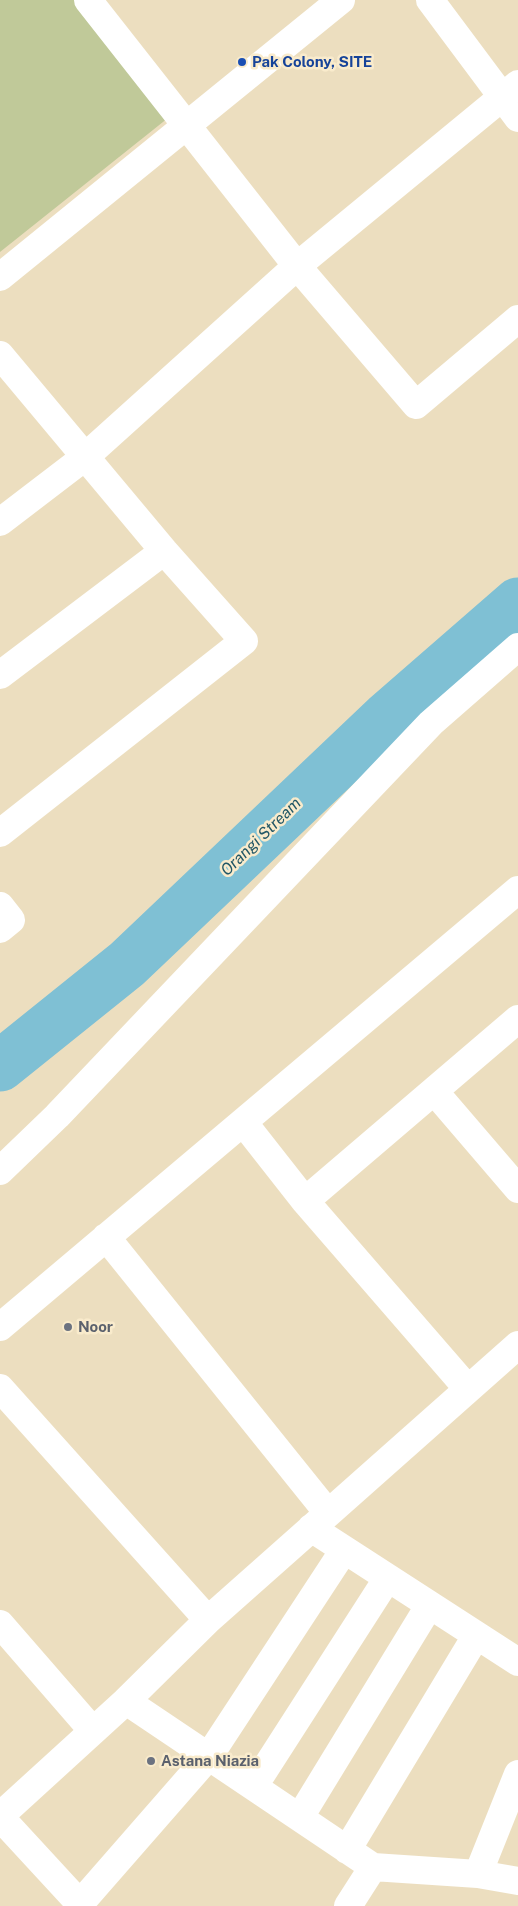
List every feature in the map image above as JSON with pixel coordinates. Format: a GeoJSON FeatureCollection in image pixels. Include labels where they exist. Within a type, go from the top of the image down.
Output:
{"type":"FeatureCollection","features":[{"type":"Feature","properties":{"kind":"street"},"geometry":{"type":"LineString","coordinates":[[88,0],[297,266],[416,405],[518,320]]}},
{"type":"Feature","properties":{"kind":"street"},"geometry":{"type":"LineString","coordinates":[[0,277],[341,0]]}},
{"type":"Feature","properties":{"kind":"street"},"geometry":{"type":"LineString","coordinates":[[0,522],[84,457],[297,266],[513,100],[430,0]]}},
{"type":"Feature","properties":{"kind":"street"},"geometry":{"type":"LineString","coordinates":[[0,355],[164,552],[244,641],[0,833]]}},
{"type":"Feature","properties":{"kind":"street"},"geometry":{"type":"LineString","coordinates":[[0,675],[164,552]]}},
{"type":"Feature","properties":{"kind":"street"},"geometry":{"type":"LineString","coordinates":[[0,1171],[57,1116],[431,724],[518,647]]}},
{"type":"Feature","properties":{"kind":"street"},"geometry":{"type":"LineString","coordinates":[[0,1327],[518,890]]}},
{"type":"Feature","properties":{"kind":"street"},"geometry":{"type":"LineString","coordinates":[[0,906],[11,920],[0,929]]}},
{"type":"Feature","properties":{"kind":"street"},"geometry":{"type":"LineString","coordinates":[[305,1201],[518,1019]]}},
{"type":"Feature","properties":{"kind":"street"},"geometry":{"type":"LineString","coordinates":[[434,1091],[518,1189]]}},
{"type":"Feature","properties":{"kind":"street"},"geometry":{"type":"LineString","coordinates":[[243,1122],[305,1201],[468,1389]]}},
{"type":"Feature","properties":{"kind":"street"},"geometry":{"type":"LineString","coordinates":[[106,1237],[344,1550],[518,1662]]}},
{"type":"Feature","properties":{"kind":"street"},"geometry":{"type":"LineString","coordinates":[[344,1550],[209,1756],[80,1905],[0,1816],[126,1701],[208,1620],[518,1345]]}},
{"type":"Feature","properties":{"kind":"street"},"geometry":{"type":"LineString","coordinates":[[0,1388],[208,1620]]}},
{"type":"Feature","properties":{"kind":"street"},"geometry":{"type":"LineString","coordinates":[[254,1786],[387,1578]]}},
{"type":"Feature","properties":{"kind":"street"},"geometry":{"type":"LineString","coordinates":[[300,1817],[429,1606]]}},
{"type":"Feature","properties":{"kind":"street"},"geometry":{"type":"LineString","coordinates":[[0,1624],[93,1731]]}},
{"type":"Feature","properties":{"kind":"street"},"geometry":{"type":"LineString","coordinates":[[347,1850],[476,1636]]}},
{"type":"Feature","properties":{"kind":"street"},"geometry":{"type":"LineString","coordinates":[[126,1701],[373,1867],[478,1874],[518,1881]]}},
{"type":"Feature","properties":{"kind":"street"},"geometry":{"type":"LineString","coordinates":[[478,1874],[518,1774]]}},
{"type":"Feature","properties":{"kind":"street"},"geometry":{"type":"LineString","coordinates":[[348,1906],[373,1867]]}},
{"type":"Feature","properties":{"kind":"green space"},"geometry":{"type":"Polygon","coordinates":[[[0,0],[81,0],[173,114],[0,252],[0,0]]]}},
{"type":"Feature","properties":{"kind":"waterway","name":"Orangi Stream"},"geometry":{"type":"LineString","coordinates":[[0,1066],[127,964],[387,717],[518,603]]}},
{"type":"Feature","properties":{"kind":"place","name":"Pak Colony, SITE"},"geometry":{"type":"Point","coordinates":[242,62]}},
{"type":"Feature","properties":{"kind":"place","name":"Noor"},"geometry":{"type":"Point","coordinates":[68,1327]}},
{"type":"Feature","properties":{"kind":"place","name":"Astana Niazia"},"geometry":{"type":"Point","coordinates":[151,1761]}}]}
